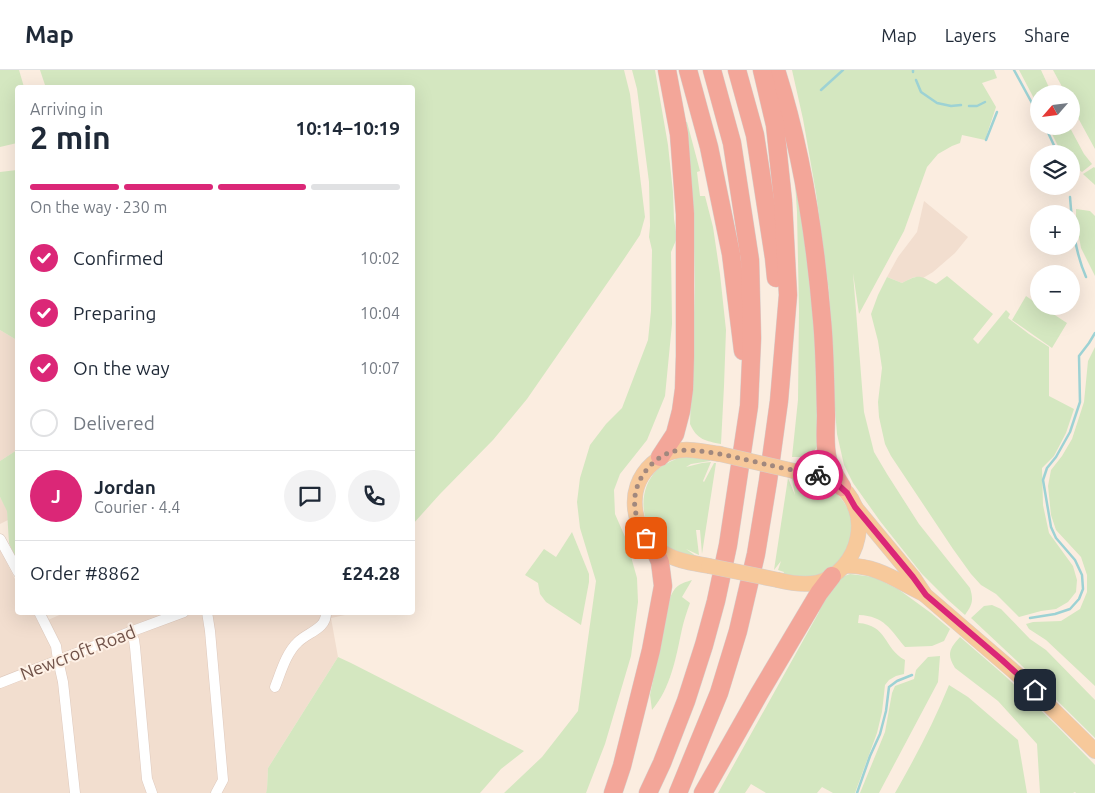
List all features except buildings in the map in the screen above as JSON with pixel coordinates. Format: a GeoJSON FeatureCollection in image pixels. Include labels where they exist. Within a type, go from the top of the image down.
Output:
{"type":"FeatureCollection","features":[{"type":"Feature","properties":{"kind":"highway"},"geometry":{"type":"LineString","coordinates":[[660,457],[674,434],[681,411],[684,389],[685,214],[679,134],[667,70]]}},
{"type":"Feature","properties":{"kind":"highway"},"geometry":{"type":"LineString","coordinates":[[688,70],[709,147],[731,254],[749,406]]}},
{"type":"Feature","properties":{"kind":"highway"},"geometry":{"type":"LineString","coordinates":[[648,793],[686,701],[716,601],[728,545],[749,406],[752,338],[750,260],[732,143],[712,70]]}},
{"type":"Feature","properties":{"kind":"highway"},"geometry":{"type":"LineString","coordinates":[[737,70],[754,135],[774,258],[780,335],[779,401]]}},
{"type":"Feature","properties":{"kind":"highway"},"geometry":{"type":"LineString","coordinates":[[678,793],[719,692],[738,631],[756,554],[779,401],[788,295],[784,201],[775,125],[762,70]]}},
{"type":"Feature","properties":{"kind":"highway"},"geometry":{"type":"LineString","coordinates":[[776,70],[789,112],[807,199],[822,322],[826,451],[831,466],[842,487]]}},
{"type":"Feature","properties":{"kind":"highway"},"geometry":{"type":"LineString","coordinates":[[613,793],[622,766],[651,650],[663,586],[660,562],[653,546]]}},
{"type":"Feature","properties":{"kind":"highway"},"geometry":{"type":"LineString","coordinates":[[704,793],[759,694],[819,593],[838,571]]}},
{"type":"Feature","properties":{"kind":"main road"},"geometry":{"type":"LineString","coordinates":[[838,571],[851,557],[856,547],[859,532],[858,519],[852,500],[842,487],[824,477],[689,449],[672,452],[660,457],[642,476],[634,501],[634,510],[646,538],[664,554],[710,566],[801,584],[814,583],[853,566],[869,568],[890,576],[905,586],[926,595]]}},
{"type":"Feature","properties":{"kind":"main road"},"geometry":{"type":"LineString","coordinates":[[855,507],[926,595],[1018,675],[1095,751]]}},
{"type":"Feature","properties":{"kind":"street"},"geometry":{"type":"LineString","coordinates":[[0,539],[15,566]]}},
{"type":"Feature","properties":{"kind":"street"},"geometry":{"type":"LineString","coordinates":[[40,615],[56,646],[63,682],[74,793]]}},
{"type":"Feature","properties":{"kind":"street","name":"Newcroft Road"},"geometry":{"type":"LineString","coordinates":[[0,683],[176,615]]}},
{"type":"Feature","properties":{"kind":"street"},"geometry":{"type":"LineString","coordinates":[[207,615],[223,780],[216,793]]}},
{"type":"Feature","properties":{"kind":"street"},"geometry":{"type":"LineString","coordinates":[[275,687],[294,647],[299,641],[323,625],[326,615]]}},
{"type":"Feature","properties":{"kind":"street"},"geometry":{"type":"LineString","coordinates":[[130,632],[135,647],[147,779],[152,793]]}},
{"type":"Feature","properties":{"kind":"shaded area"},"geometry":{"type":"Polygon","coordinates":[[[924,201],[968,237],[955,253],[933,272],[923,278],[914,277],[902,283],[887,277],[898,257],[917,232],[924,201]]]}},
{"type":"Feature","properties":{"kind":"shaded area"},"geometry":{"type":"Polygon","coordinates":[[[0,330],[15,339],[15,451],[0,461],[0,330]]]}},
{"type":"Feature","properties":{"kind":"shaded area"},"geometry":{"type":"Polygon","coordinates":[[[0,497],[7,510],[8,520],[0,524],[0,497]]]}},
{"type":"Feature","properties":{"kind":"shaded area"},"geometry":{"type":"Polygon","coordinates":[[[0,550],[15,579],[15,615],[34,615],[39,624],[59,615],[345,615],[331,618],[338,657],[268,768],[266,793],[0,793],[0,550]]]}},
{"type":"Feature","properties":{"kind":"green space"},"geometry":{"type":"Polygon","coordinates":[[[0,70],[19,70],[23,85],[15,85],[15,143],[0,147],[0,70]]]}},
{"type":"Feature","properties":{"kind":"green space"},"geometry":{"type":"Polygon","coordinates":[[[40,70],[624,70],[630,94],[645,217],[640,235],[527,399],[493,440],[415,522],[415,85],[45,85],[40,70]]]}},
{"type":"Feature","properties":{"kind":"green space"},"geometry":{"type":"Polygon","coordinates":[[[632,70],[655,70],[668,145],[677,238],[671,252],[672,324],[665,396],[647,440],[620,474],[614,490],[615,514],[626,539],[637,578],[638,602],[631,656],[605,744],[586,793],[504,793],[542,757],[578,711],[596,581],[580,528],[577,502],[580,478],[590,445],[606,424],[622,408],[648,340],[651,311],[652,250],[649,237],[649,182],[637,89],[632,70]]]}},
{"type":"Feature","properties":{"kind":"green space"},"geometry":{"type":"Polygon","coordinates":[[[792,70],[994,70],[997,78],[982,83],[996,107],[985,140],[962,135],[960,143],[938,154],[927,167],[904,231],[859,314],[853,273],[864,412],[874,452],[919,524],[970,588],[972,603],[965,615],[922,574],[880,521],[853,483],[844,465],[837,434],[829,292],[816,193],[792,70]]]}},
{"type":"Feature","properties":{"kind":"green space"},"geometry":{"type":"Polygon","coordinates":[[[1019,70],[1041,70],[1048,85],[1030,85],[1030,91],[1019,70]]]}},
{"type":"Feature","properties":{"kind":"green space"},"geometry":{"type":"Polygon","coordinates":[[[1053,70],[1095,70],[1095,149],[1080,122],[1080,85],[1061,85],[1053,70]]]}},
{"type":"Feature","properties":{"kind":"green space"},"geometry":{"type":"Polygon","coordinates":[[[687,122],[700,171],[697,172],[700,196],[705,196],[713,227],[726,330],[721,444],[702,439],[690,424],[695,286],[693,207],[683,123],[687,122]]]}},
{"type":"Feature","properties":{"kind":"green space"},"geometry":{"type":"Polygon","coordinates":[[[1052,135],[1074,135],[1079,145],[1058,145],[1052,135]]]}},
{"type":"Feature","properties":{"kind":"green space"},"geometry":{"type":"Polygon","coordinates":[[[1080,147],[1092,164],[1082,172],[1080,170],[1080,147]]]}},
{"type":"Feature","properties":{"kind":"green space"},"geometry":{"type":"Polygon","coordinates":[[[793,152],[818,333],[819,443],[811,454],[802,457],[792,457],[798,400],[799,310],[797,212],[793,152]]]}},
{"type":"Feature","properties":{"kind":"green space"},"geometry":{"type":"Polygon","coordinates":[[[1095,168],[1095,185],[1083,174],[1095,168]]]}},
{"type":"Feature","properties":{"kind":"green space"},"geometry":{"type":"Polygon","coordinates":[[[15,170],[15,339],[0,330],[0,172],[15,170]]]}},
{"type":"Feature","properties":{"kind":"green space"},"geometry":{"type":"Polygon","coordinates":[[[1080,210],[1090,211],[1095,216],[1095,276],[1081,248],[1080,210]]]}},
{"type":"Feature","properties":{"kind":"green space"},"geometry":{"type":"Polygon","coordinates":[[[947,276],[993,314],[973,339],[978,344],[1006,310],[1010,314],[1008,318],[1049,347],[1049,396],[1074,409],[1066,433],[1054,456],[1042,468],[1043,505],[1049,533],[1073,566],[1077,580],[1076,592],[1068,602],[1056,609],[1019,617],[996,594],[981,585],[953,549],[885,444],[878,402],[882,368],[871,314],[878,295],[887,277],[902,283],[919,277],[936,284],[947,276]]]}},
{"type":"Feature","properties":{"kind":"green space"},"geometry":{"type":"Polygon","coordinates":[[[1026,296],[1030,299],[1030,315],[1055,315],[1067,323],[1052,348],[1012,320],[1026,296]]]}},
{"type":"Feature","properties":{"kind":"green space"},"geometry":{"type":"Polygon","coordinates":[[[1095,347],[1095,686],[1046,640],[1029,629],[1026,624],[1061,621],[1080,609],[1087,592],[1087,575],[1081,557],[1056,530],[1051,515],[1048,486],[1051,470],[1072,439],[1084,402],[1088,361],[1095,347]]]}},
{"type":"Feature","properties":{"kind":"green space"},"geometry":{"type":"Polygon","coordinates":[[[15,451],[15,556],[9,543],[7,511],[0,497],[0,461],[15,451]]]}},
{"type":"Feature","properties":{"kind":"green space"},"geometry":{"type":"Polygon","coordinates":[[[680,457],[710,460],[686,467],[711,462],[704,482],[714,463],[716,463],[702,554],[700,530],[696,530],[699,555],[686,549],[696,556],[666,547],[651,531],[644,511],[646,489],[650,479],[657,470],[680,457]]]}},
{"type":"Feature","properties":{"kind":"green space"},"geometry":{"type":"Polygon","coordinates":[[[788,478],[795,495],[792,479],[794,478],[816,482],[827,487],[846,506],[851,518],[850,542],[845,554],[836,564],[815,576],[783,574],[784,572],[778,570],[781,561],[774,570],[788,478]]]}},
{"type":"Feature","properties":{"kind":"green space"},"geometry":{"type":"Polygon","coordinates":[[[572,532],[589,574],[581,625],[546,602],[540,594],[538,583],[525,575],[544,549],[556,557],[572,532]]]}},
{"type":"Feature","properties":{"kind":"green space"},"geometry":{"type":"Polygon","coordinates":[[[850,574],[874,577],[898,589],[950,629],[944,641],[932,646],[905,647],[881,621],[859,615],[858,623],[875,628],[898,655],[905,660],[904,674],[889,680],[885,685],[877,733],[855,793],[833,793],[822,787],[817,793],[766,793],[751,784],[745,793],[718,793],[819,612],[822,600],[839,578],[850,574]]]}},
{"type":"Feature","properties":{"kind":"green space"},"geometry":{"type":"Polygon","coordinates":[[[692,580],[682,597],[690,603],[672,672],[664,692],[652,710],[650,695],[670,598],[678,586],[692,580]]]}},
{"type":"Feature","properties":{"kind":"green space"},"geometry":{"type":"Polygon","coordinates":[[[992,605],[1001,609],[1030,639],[1046,650],[1095,700],[1095,738],[971,618],[984,606],[992,605]]]}},
{"type":"Feature","properties":{"kind":"green space"},"geometry":{"type":"Polygon","coordinates":[[[960,637],[1004,675],[1095,765],[1095,793],[1040,793],[1037,744],[998,701],[955,668],[950,651],[960,637]]]}},
{"type":"Feature","properties":{"kind":"green space"},"geometry":{"type":"Polygon","coordinates":[[[940,656],[938,682],[879,793],[860,793],[885,732],[895,686],[914,679],[916,670],[928,657],[940,656]]]}},
{"type":"Feature","properties":{"kind":"green space"},"geometry":{"type":"Polygon","coordinates":[[[338,657],[524,751],[501,769],[480,793],[266,793],[268,768],[338,657]]]}},
{"type":"Feature","properties":{"kind":"green space"},"geometry":{"type":"Polygon","coordinates":[[[949,685],[968,697],[1018,740],[1027,793],[895,793],[924,740],[949,685]]]}},
{"type":"Feature","properties":{"kind":"waterway"},"geometry":{"type":"LineString","coordinates":[[821,90],[843,70]]}},
{"type":"Feature","properties":{"kind":"waterway"},"geometry":{"type":"LineString","coordinates":[[1014,70],[1030,99]]}},
{"type":"Feature","properties":{"kind":"waterway"},"geometry":{"type":"LineString","coordinates":[[916,80],[921,92],[937,103],[951,106],[961,105]]}},
{"type":"Feature","properties":{"kind":"waterway"},"geometry":{"type":"LineString","coordinates":[[969,106],[977,106],[985,102]]}},
{"type":"Feature","properties":{"kind":"waterway"},"geometry":{"type":"LineString","coordinates":[[986,140],[997,112]]}},
{"type":"Feature","properties":{"kind":"waterway"},"geometry":{"type":"LineString","coordinates":[[1049,135],[1054,145]]}},
{"type":"Feature","properties":{"kind":"waterway"},"geometry":{"type":"LineString","coordinates":[[1070,197],[1073,228],[1086,277]]}},
{"type":"Feature","properties":{"kind":"waterway"},"geometry":{"type":"LineString","coordinates":[[1030,618],[1055,614],[1070,609],[1079,599],[1083,589],[1082,575],[1075,560],[1056,538],[1051,527],[1043,480],[1047,468],[1056,457],[1070,432],[1080,402],[1079,356],[1095,333]]}},
{"type":"Feature","properties":{"kind":"waterway"},"geometry":{"type":"LineString","coordinates":[[857,793],[880,734],[886,711],[889,687],[897,681],[912,675]]}},
{"type":"Feature","properties":{"kind":"way so far"},"geometry":{"type":"LineString","coordinates":[[646,538],[634,510],[635,494],[642,476],[648,468],[660,457],[672,452],[689,449],[818,475]]}},
{"type":"Feature","properties":{"kind":"route"},"geometry":{"type":"LineString","coordinates":[[818,475],[842,487],[855,507],[926,595],[1035,690]]}}]}
